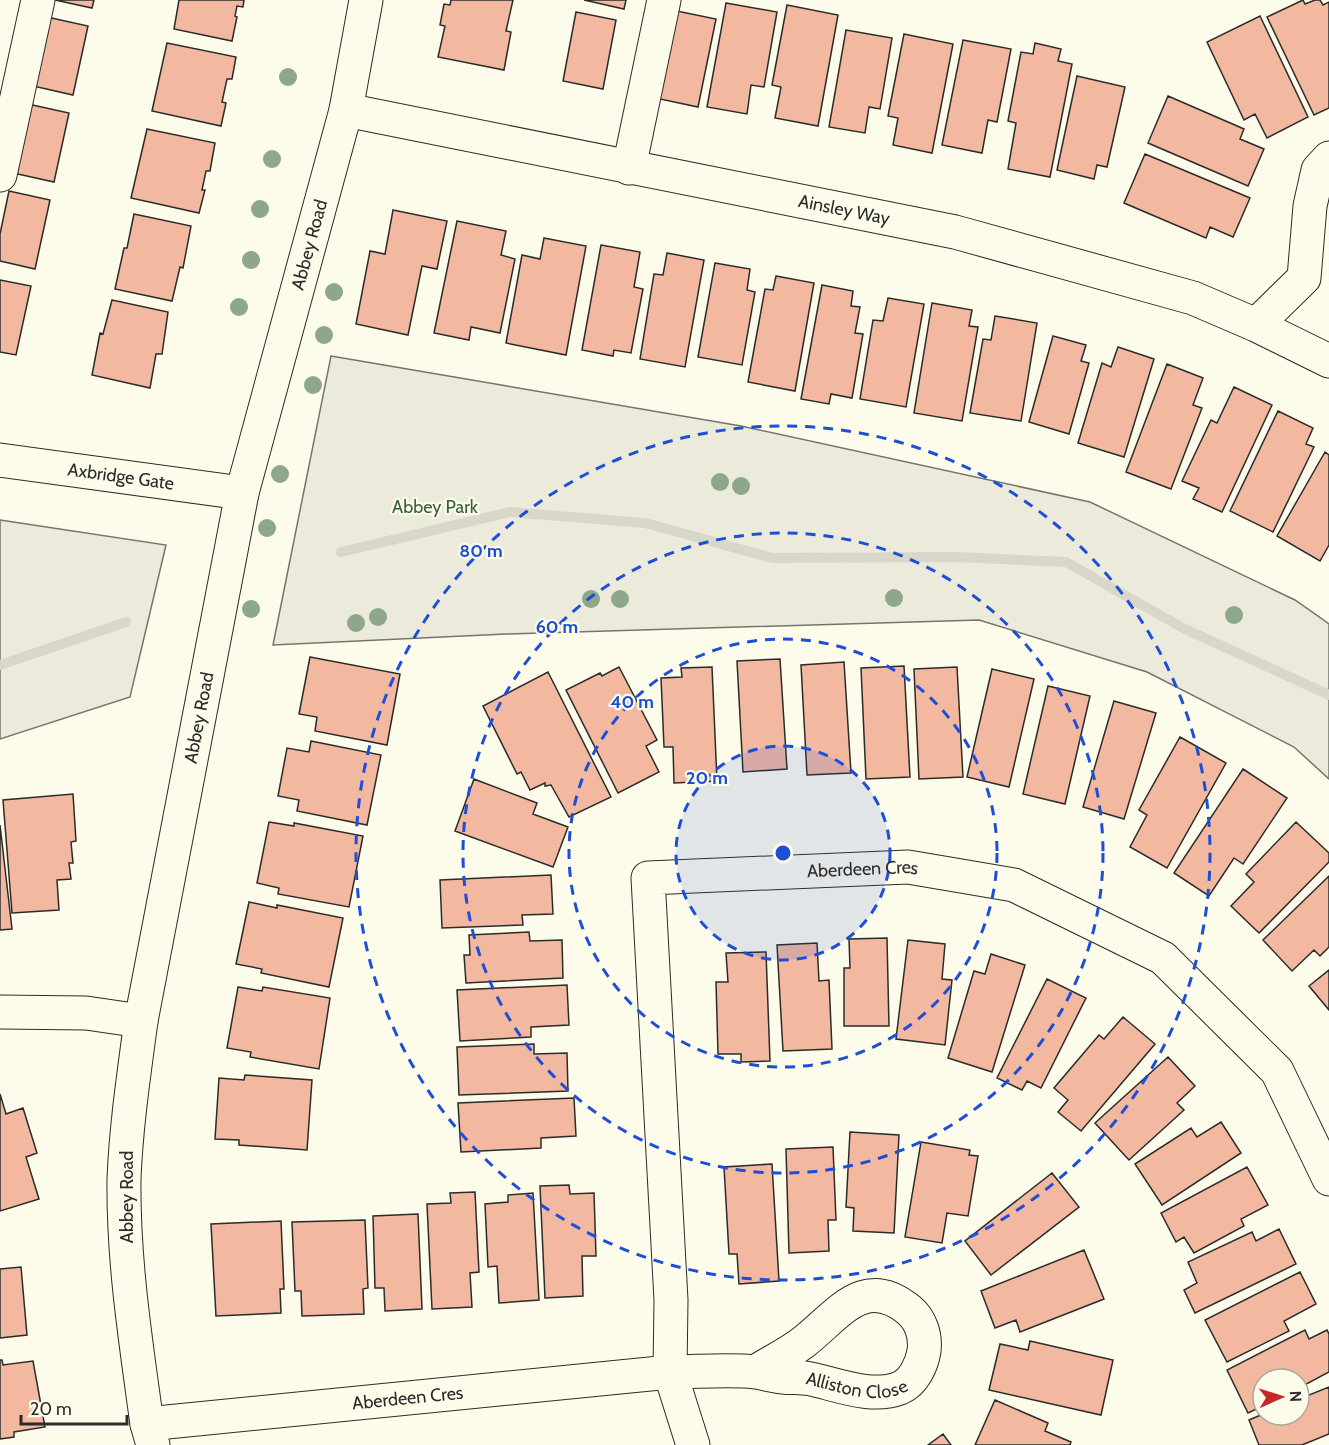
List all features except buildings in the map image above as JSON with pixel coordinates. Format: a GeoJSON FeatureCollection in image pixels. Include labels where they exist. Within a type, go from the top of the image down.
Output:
{"type":"FeatureCollection","features":[{"type":"Feature","properties":{"kind":"street"},"geometry":{"type":"LineString","coordinates":[[0,176],[38,0]]}},
{"type":"Feature","properties":{"kind":"street","name":"Abbey Road"},"geometry":{"type":"LineString","coordinates":[[150,1435],[128,1286],[124,1179],[141,1021],[242,493],[346,110],[366,0]]}},
{"type":"Feature","properties":{"kind":"street"},"geometry":{"type":"LineString","coordinates":[[629,168],[664,0]]}},
{"type":"Feature","properties":{"kind":"street","name":"Ainsley Way"},"geometry":{"type":"LineString","coordinates":[[346,110],[955,232],[1193,298],[1256,325],[1329,361]]}},
{"type":"Feature","properties":{"kind":"street"},"geometry":{"type":"LineString","coordinates":[[1256,325],[1304,278],[1312,197],[1318,170],[1329,158]]}},
{"type":"Feature","properties":{"kind":"street","name":"Axbridge Gate"},"geometry":{"type":"LineString","coordinates":[[0,460],[242,493]]}},
{"type":"Feature","properties":{"kind":"street","name":"Aberdeen Cres"},"geometry":{"type":"LineString","coordinates":[[693,1445],[670,1372],[670,1300],[648,878],[909,867],[1014,885],[1163,958],[1277,1071],[1329,1179]]}},
{"type":"Feature","properties":{"kind":"street"},"geometry":{"type":"LineString","coordinates":[[0,1012],[86,1013],[141,1021]]}},
{"type":"Feature","properties":{"kind":"street","name":"Alliston Close"},"geometry":{"type":"LineString","coordinates":[[670,1372],[755,1372],[880,1392],[902,1387],[912,1378],[922,1360],[925,1344],[922,1327],[912,1312],[897,1301],[879,1296],[861,1297],[844,1305],[829,1321],[800,1344],[755,1372]]}},
{"type":"Feature","properties":{"kind":"street","name":"Aberdeen Cres"},"geometry":{"type":"LineString","coordinates":[[150,1435],[670,1372]]}},
{"type":"Feature","properties":{"kind":"green space","name":"Abbey Park"},"geometry":{"type":"Polygon","coordinates":[[[331,356],[741,426],[1090,502],[1295,600],[1329,624],[1329,779],[1294,747],[1147,672],[979,620],[506,634],[273,645],[331,356]]]}},
{"type":"Feature","properties":{"kind":"green space"},"geometry":{"type":"Polygon","coordinates":[[[0,520],[166,545],[130,697],[0,739],[0,520]]]}},
{"type":"Feature","properties":{"kind":"waterway"},"geometry":{"type":"LineString","coordinates":[[341,552],[510,512],[645,523],[772,558],[957,557],[1066,562],[1183,628],[1329,695]]}},
{"type":"Feature","properties":{"kind":"waterway"},"geometry":{"type":"LineString","coordinates":[[0,665],[126,622]]}}]}
